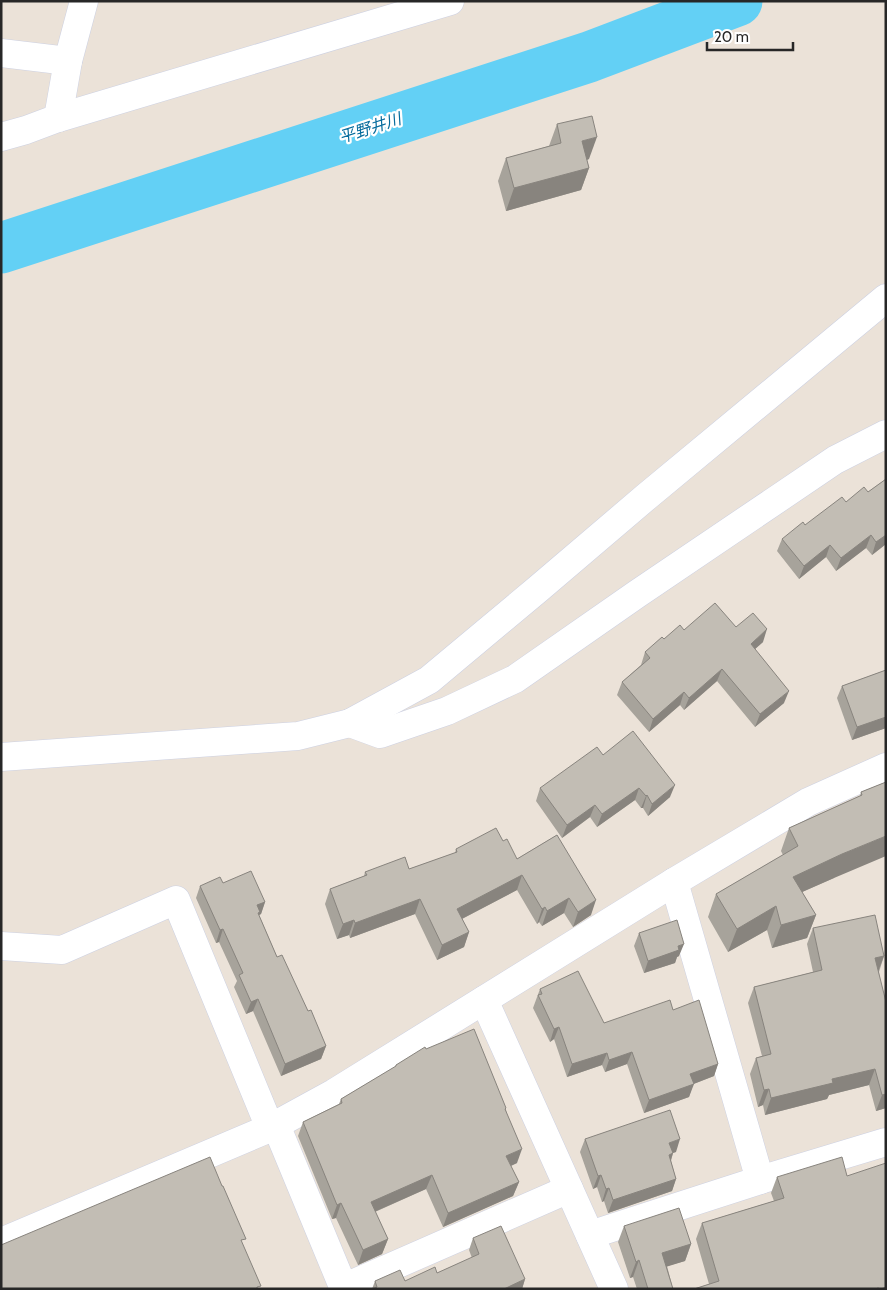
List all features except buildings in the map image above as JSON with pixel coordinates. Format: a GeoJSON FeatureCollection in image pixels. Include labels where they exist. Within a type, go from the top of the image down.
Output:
{"type":"FeatureCollection","features":[{"type":"Feature","properties":{"kind":"street"},"geometry":{"type":"LineString","coordinates":[[58,118],[68,61],[84,1]]}},
{"type":"Feature","properties":{"kind":"street"},"geometry":{"type":"LineString","coordinates":[[1,137],[58,118],[450,1]]}},
{"type":"Feature","properties":{"kind":"street"},"geometry":{"type":"LineString","coordinates":[[1,53],[68,61]]}},
{"type":"Feature","properties":{"kind":"street"},"geometry":{"type":"LineString","coordinates":[[1,757],[298,736],[350,723],[429,680],[886,298]]}},
{"type":"Feature","properties":{"kind":"street"},"geometry":{"type":"LineString","coordinates":[[350,723],[380,734],[447,711],[515,679],[835,460],[886,434]]}},
{"type":"Feature","properties":{"kind":"street"},"geometry":{"type":"LineString","coordinates":[[1,1242],[273,1126],[334,1093],[674,882],[808,802],[886,767]]}},
{"type":"Feature","properties":{"kind":"street"},"geometry":{"type":"LineString","coordinates":[[674,882],[760,1180]]}},
{"type":"Feature","properties":{"kind":"street"},"geometry":{"type":"LineString","coordinates":[[1,946],[62,950],[176,900],[344,1288],[569,1189]]}},
{"type":"Feature","properties":{"kind":"street"},"geometry":{"type":"LineString","coordinates":[[484,1000],[614,1289]]}},
{"type":"Feature","properties":{"kind":"street"},"geometry":{"type":"LineString","coordinates":[[590,1235],[760,1180],[886,1142]]}},
{"type":"Feature","properties":{"kind":"waterway","name":"平野井川"},"geometry":{"type":"LineString","coordinates":[[1,248],[589,57],[737,1]]}}]}
